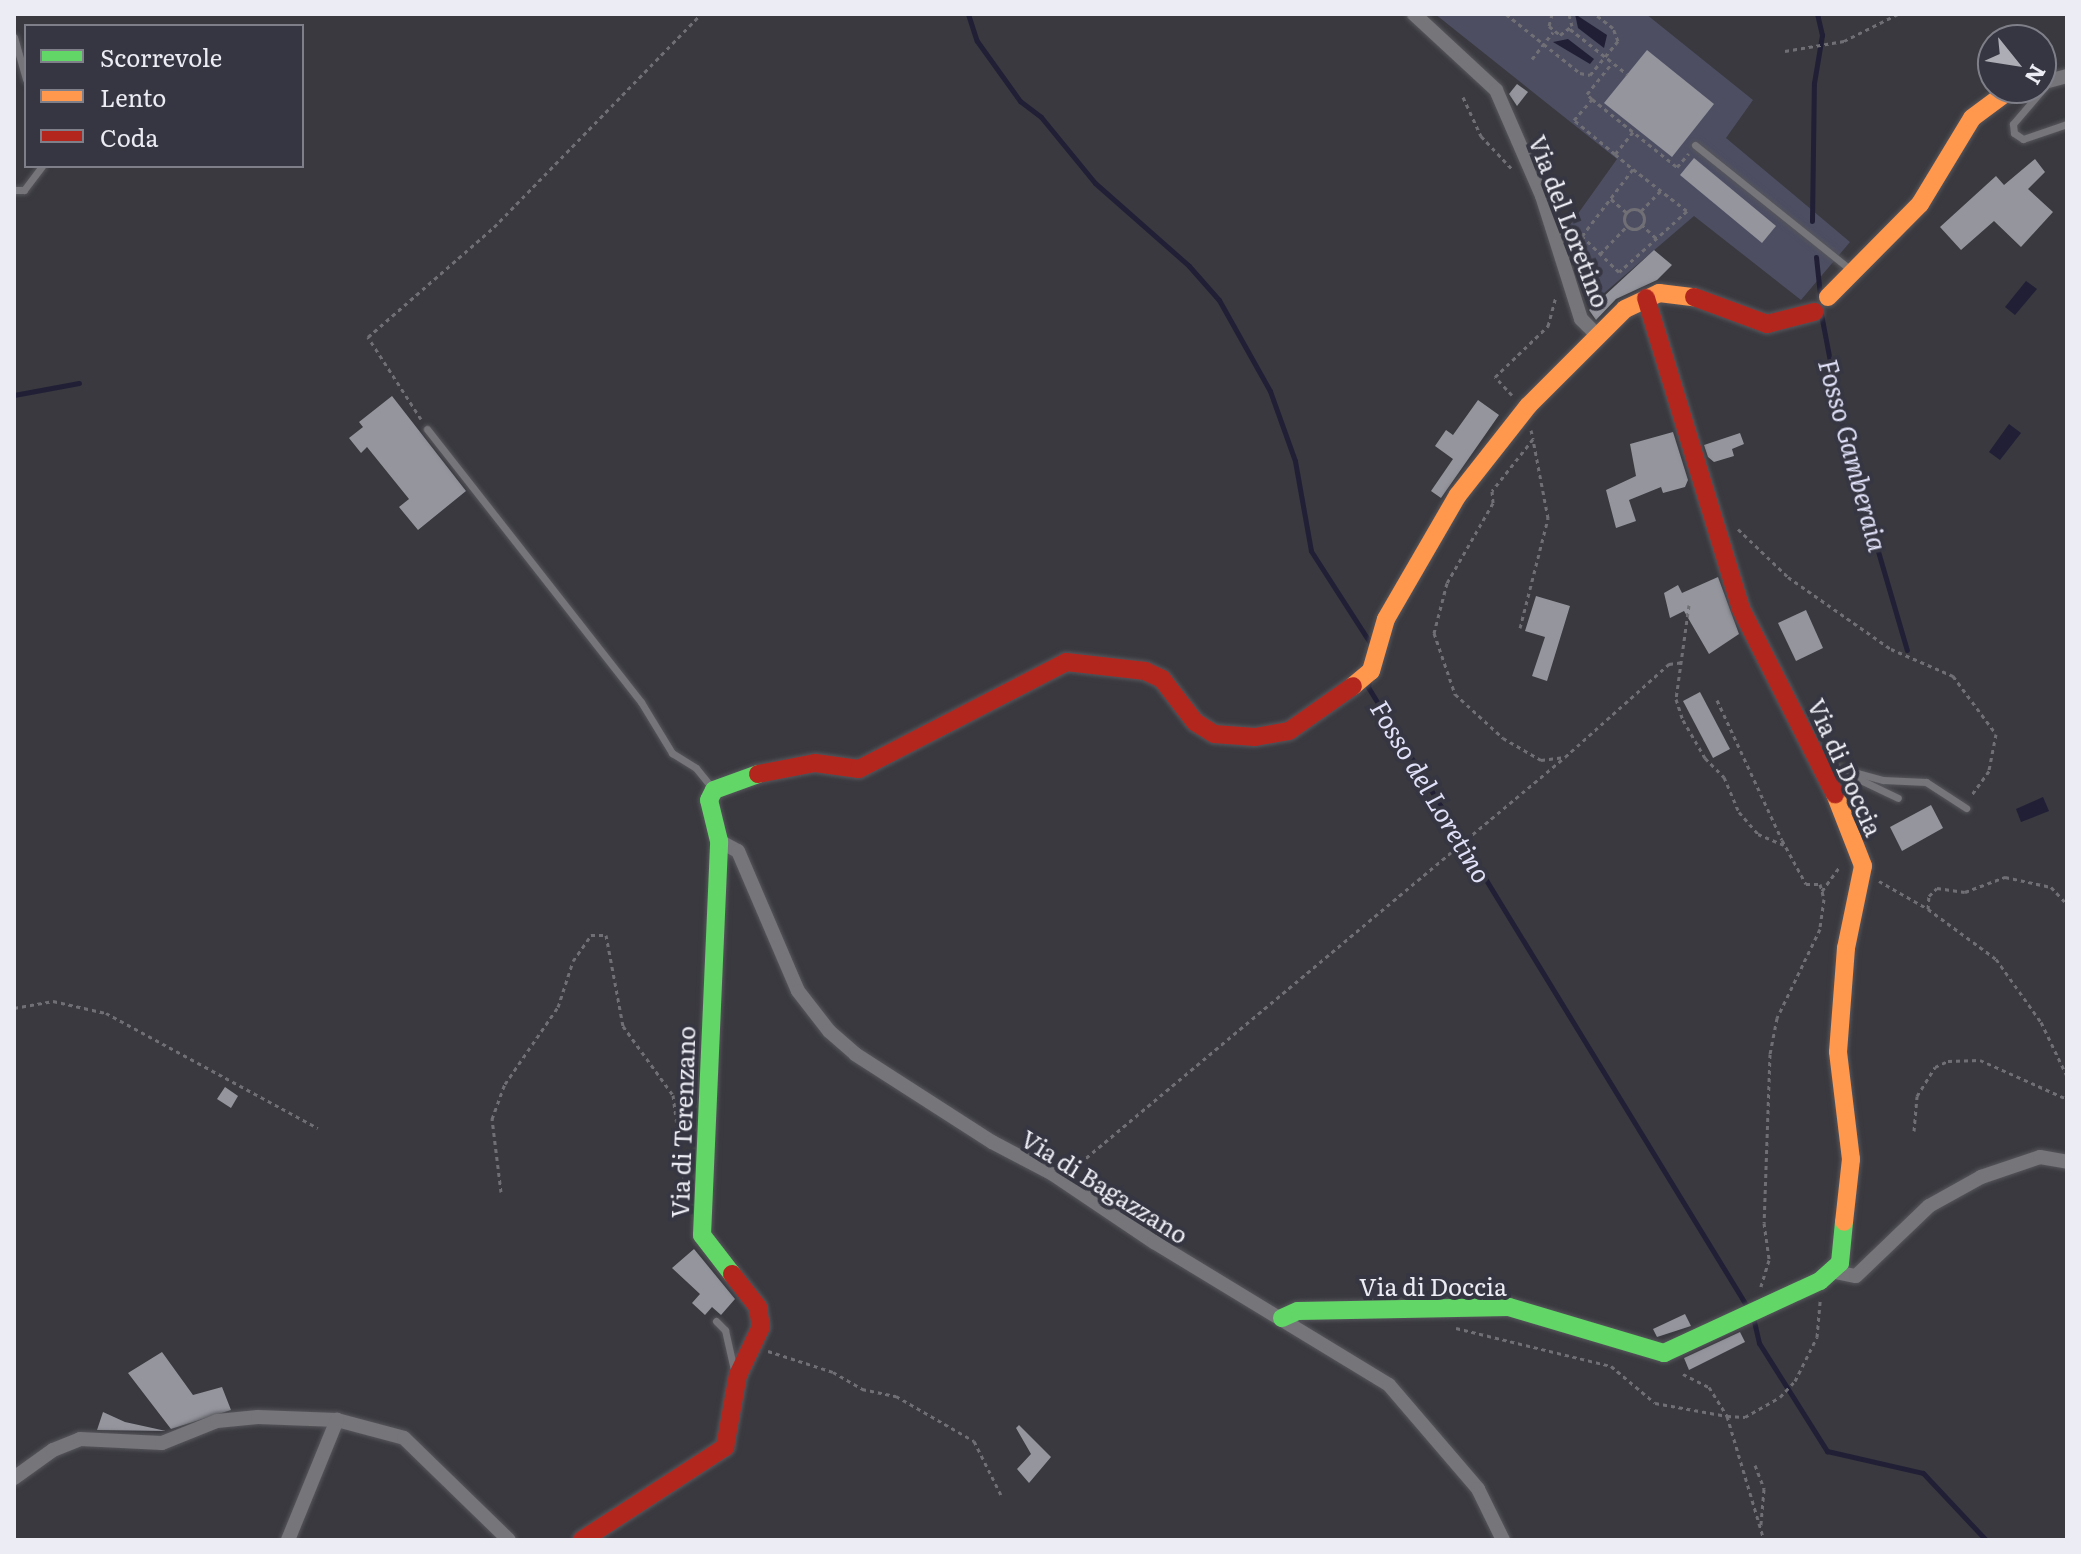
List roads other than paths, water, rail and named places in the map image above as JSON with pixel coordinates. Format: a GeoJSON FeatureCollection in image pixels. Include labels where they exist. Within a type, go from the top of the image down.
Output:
{"type":"FeatureCollection","features":[{"type":"Feature","properties":{"kind":"street","name":"Via del Loretino"},"geometry":{"type":"LineString","coordinates":[[1414,14],[1496,90],[1542,196],[1581,319],[1596,334]]}},
{"type":"Feature","properties":{"kind":"street"},"geometry":{"type":"LineString","coordinates":[[1828,297],[1852,271],[1885,245],[1920,204],[1972,118],[1991,104]]}},
{"type":"Feature","properties":{"kind":"street"},"geometry":{"type":"LineString","coordinates":[[714,790],[772,769],[815,763],[859,769],[1066,662],[1145,671],[1162,679],[1195,722],[1214,734],[1270,736],[1309,721],[1371,671],[1386,619],[1458,495],[1528,406],[1596,334],[1646,298],[1659,293],[1694,297],[1767,324],[1814,312]]}},
{"type":"Feature","properties":{"kind":"street","name":"Via di Doccia"},"geometry":{"type":"LineString","coordinates":[[1282,1318],[1298,1311],[1509,1307],[1664,1353],[1835,1272],[1844,1244],[1851,1159],[1838,1052],[1846,948],[1862,871],[1858,849],[1817,755],[1741,609],[1646,298]]}},
{"type":"Feature","properties":{"kind":"street","name":"Via di Terenzano"},"geometry":{"type":"LineString","coordinates":[[582,1540],[716,1457],[725,1447],[735,1384],[761,1327],[758,1307],[702,1235],[719,841],[709,800],[714,790]]}},
{"type":"Feature","properties":{"kind":"street","name":"Via di Bagazzano"},"geometry":{"type":"LineString","coordinates":[[719,841],[738,851],[798,991],[829,1031],[992,1142],[1061,1179],[1154,1242],[1389,1385],[1478,1489],[1503,1540]]}},
{"type":"Feature","properties":{"kind":"street"},"geometry":{"type":"LineString","coordinates":[[1835,1272],[1856,1276],[1929,1206],[1981,1177],[2040,1157],[2067,1162]]}},
{"type":"Feature","properties":{"kind":"street"},"geometry":{"type":"LineString","coordinates":[[14,1478],[35,1461],[80,1439],[162,1443],[217,1421],[258,1417],[337,1420],[404,1438],[509,1540]]}},
{"type":"Feature","properties":{"kind":"street"},"geometry":{"type":"LineString","coordinates":[[288,1540],[337,1420]]}},
{"type":"Feature","properties":{"kind":"lane"},"geometry":{"type":"LineString","coordinates":[[14,37],[24,72]]}},
{"type":"Feature","properties":{"kind":"lane"},"geometry":{"type":"LineString","coordinates":[[2028,104],[2013,124],[2014,133],[2023,139],[2067,124]]}},
{"type":"Feature","properties":{"kind":"lane"},"geometry":{"type":"LineString","coordinates":[[1695,145],[1852,271]]}},
{"type":"Feature","properties":{"kind":"lane"},"geometry":{"type":"LineString","coordinates":[[14,190],[24,190],[40,168]]}},
{"type":"Feature","properties":{"kind":"lane"},"geometry":{"type":"LineString","coordinates":[[427,429],[641,702],[672,753],[696,768],[714,790]]}},
{"type":"Feature","properties":{"kind":"lane"},"geometry":{"type":"LineString","coordinates":[[1817,755],[1898,798]]}},
{"type":"Feature","properties":{"kind":"lane"},"geometry":{"type":"LineString","coordinates":[[1835,767],[1883,780],[1926,782],[1966,808]]}},
{"type":"Feature","properties":{"kind":"lane"},"geometry":{"type":"LineString","coordinates":[[716,1321],[725,1330],[735,1384]]}},
{"type":"Feature","properties":{"kind":"waterway","name":"Fosso del Loretino"},"geometry":{"type":"LineString","coordinates":[[968,14],[977,41],[1020,101],[1041,117],[1095,183],[1189,266],[1219,300],[1270,391],[1295,461],[1311,551],[1371,644]]}},
{"type":"Feature","properties":{"kind":"waterway","name":"Fosso Gamberaia"},"geometry":{"type":"LineString","coordinates":[[1812,221],[1814,83],[1822,35],[1817,14]]}},
{"type":"Feature","properties":{"kind":"waterway","name":"Fosso Gamberaia"},"geometry":{"type":"LineString","coordinates":[[1816,257],[1820,296]]}},
{"type":"Feature","properties":{"kind":"waterway","name":"Fosso Gamberaia"},"geometry":{"type":"LineString","coordinates":[[1821,314],[1844,435],[1907,650]]}},
{"type":"Feature","properties":{"kind":"waterway"},"geometry":{"type":"LineString","coordinates":[[14,395],[79,383]]}},
{"type":"Feature","properties":{"kind":"waterway","name":"Fosso del Loretino"},"geometry":{"type":"LineString","coordinates":[[1369,681],[1368,687],[1748,1308]]}},
{"type":"Feature","properties":{"kind":"waterway"},"geometry":{"type":"LineString","coordinates":[[1753,1317],[1759,1343],[1827,1451],[1923,1473],[1986,1540]]}}]}
